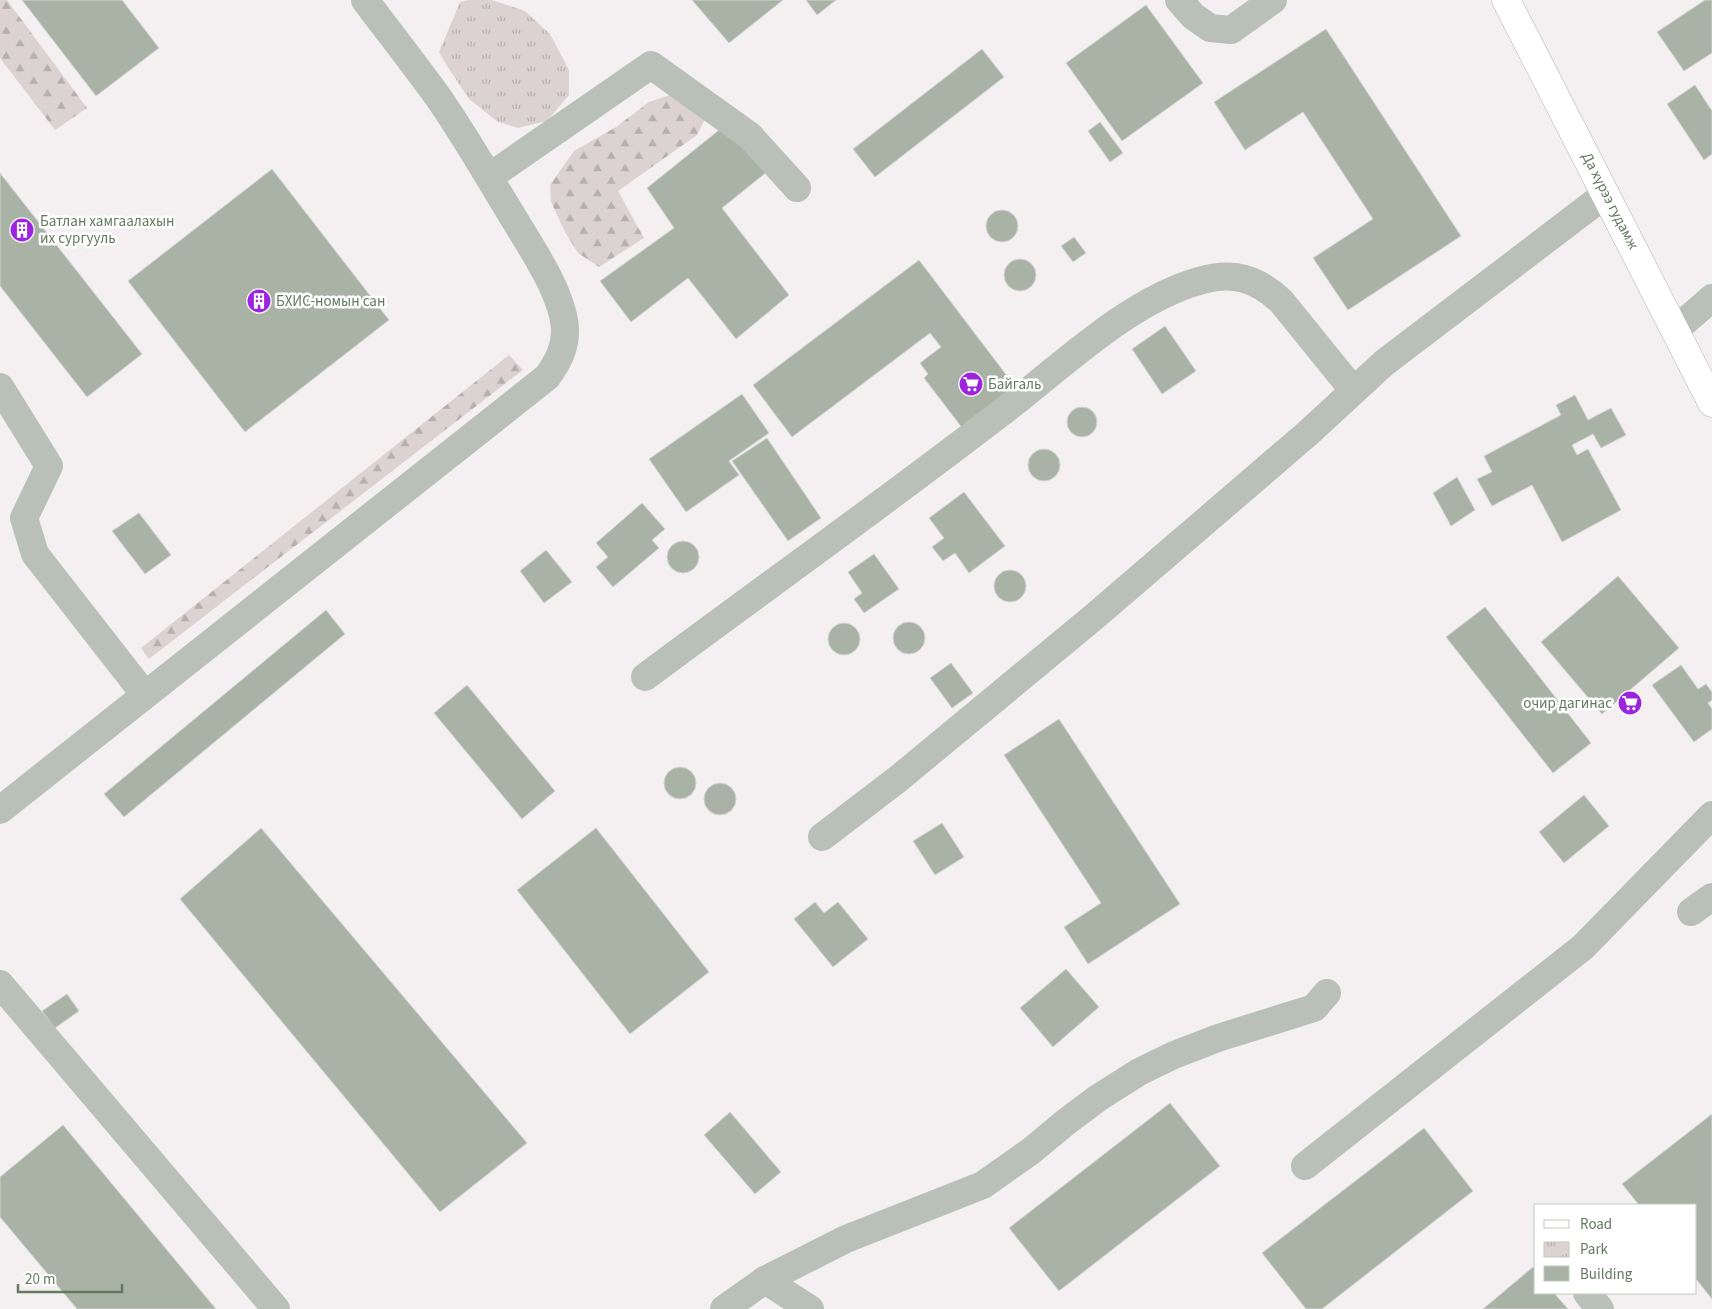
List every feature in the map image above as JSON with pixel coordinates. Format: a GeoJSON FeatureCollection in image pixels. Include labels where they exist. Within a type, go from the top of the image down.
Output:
{"type":"FeatureCollection","features":[{"type":"Feature","properties":{"kind":"main road","name":"Да хүрээ гудамж"},"geometry":{"type":"LineString","coordinates":[[1506,0],[1712,403]]}},
{"type":"Feature","properties":{"kind":"street"},"geometry":{"type":"LineString","coordinates":[[0,810],[547,377],[561,356],[565,328],[561,310],[534,253],[438,98],[365,0]]}},
{"type":"Feature","properties":{"kind":"street"},"geometry":{"type":"LineString","coordinates":[[1179,0],[1193,16],[1210,28],[1231,30],[1273,0]]}},
{"type":"Feature","properties":{"kind":"street"},"geometry":{"type":"LineString","coordinates":[[488,177],[651,65],[750,136],[797,188]]}},
{"type":"Feature","properties":{"kind":"street"},"geometry":{"type":"LineString","coordinates":[[822,837],[898,779],[1058,647],[1307,434],[1384,363],[1606,194]]}},
{"type":"Feature","properties":{"kind":"street"},"geometry":{"type":"LineString","coordinates":[[644,677],[998,416],[1104,332],[1154,300],[1178,288],[1200,280],[1236,276],[1253,280],[1267,288],[1281,301],[1353,390]]}},
{"type":"Feature","properties":{"kind":"street"},"geometry":{"type":"LineString","coordinates":[[1675,330],[1712,298]]}},
{"type":"Feature","properties":{"kind":"street"},"geometry":{"type":"LineString","coordinates":[[0,387],[50,466],[24,518],[35,554],[145,696]]}},
{"type":"Feature","properties":{"kind":"street"},"geometry":{"type":"LineString","coordinates":[[1305,1166],[1583,947],[1712,816]]}},
{"type":"Feature","properties":{"kind":"street"},"geometry":{"type":"LineString","coordinates":[[0,984],[276,1309]]}},
{"type":"Feature","properties":{"kind":"street"},"geometry":{"type":"LineString","coordinates":[[724,1309],[765,1280],[846,1239],[983,1185],[1031,1151],[1098,1098],[1138,1072],[1174,1055],[1218,1038],[1314,1008],[1327,993]]}},
{"type":"Feature","properties":{"kind":"street"},"geometry":{"type":"LineString","coordinates":[[765,1280],[810,1309]]}},
{"type":"Feature","properties":{"kind":"street"},"geometry":{"type":"LineString","coordinates":[[1588,1294],[1600,1309]]}},
{"type":"Feature","properties":{"kind":"green space"},"geometry":{"type":"Polygon","coordinates":[[[0,0],[7,0],[87,108],[55,130],[0,58],[0,0]]]}},
{"type":"Feature","properties":{"kind":"green space"},"geometry":{"type":"Polygon","coordinates":[[[492,0],[525,11],[550,34],[569,70],[569,95],[547,121],[518,128],[498,122],[469,99],[449,69],[439,52],[460,2],[492,0]]]}},
{"type":"Feature","properties":{"kind":"green space"},"geometry":{"type":"Polygon","coordinates":[[[673,94],[693,107],[704,121],[697,135],[618,191],[644,238],[599,267],[578,253],[565,232],[551,202],[550,185],[574,151],[616,127],[649,102],[673,94]]]}},
{"type":"Feature","properties":{"kind":"green space"},"geometry":{"type":"Polygon","coordinates":[[[509,355],[523,370],[149,659],[141,648],[509,355]]]}},
{"type":"Feature","properties":{"kind":"building"},"geometry":{"type":"Polygon","coordinates":[[[22,0],[122,0],[159,48],[96,96],[22,0]]]}},
{"type":"Feature","properties":{"kind":"building"},"geometry":{"type":"Polygon","coordinates":[[[692,0],[783,0],[729,43],[692,0]]]}},
{"type":"Feature","properties":{"kind":"building"},"geometry":{"type":"Polygon","coordinates":[[[806,0],[836,0],[817,15],[806,0]]]}},
{"type":"Feature","properties":{"kind":"building"},"geometry":{"type":"Polygon","coordinates":[[[1705,0],[1712,0],[1712,53],[1684,71],[1657,32],[1705,0]]]}},
{"type":"Feature","properties":{"kind":"building"},"geometry":{"type":"Polygon","coordinates":[[[1146,5],[1203,83],[1122,141],[1066,63],[1146,5]]]}},
{"type":"Feature","properties":{"kind":"building"},"geometry":{"type":"Polygon","coordinates":[[[1326,29],[1461,236],[1348,310],[1313,258],[1373,219],[1303,112],[1245,150],[1214,102],[1326,29]]]}},
{"type":"Feature","properties":{"kind":"building"},"geometry":{"type":"Polygon","coordinates":[[[982,49],[1004,77],[875,177],[853,149],[982,49]]]}},
{"type":"Feature","properties":{"kind":"building"},"geometry":{"type":"Polygon","coordinates":[[[1695,85],[1712,111],[1712,154],[1704,160],[1667,104],[1695,85]]]}},
{"type":"Feature","properties":{"kind":"building"},"geometry":{"type":"Polygon","coordinates":[[[729,122],[768,171],[722,208],[789,295],[736,339],[688,278],[631,322],[600,281],[674,228],[647,188],[729,122]]]}},
{"type":"Feature","properties":{"kind":"building"},"geometry":{"type":"Polygon","coordinates":[[[1100,122],[1123,153],[1110,162],[1088,131],[1100,122]]]}},
{"type":"Feature","properties":{"kind":"building","name":"БХИС-номын сан"},"geometry":{"type":"Polygon","coordinates":[[[272,169],[389,320],[245,432],[128,281],[272,169]]]}},
{"type":"Feature","properties":{"kind":"building","name":"Батлан хамгаалахын их сургууль"},"geometry":{"type":"Polygon","coordinates":[[[0,173],[142,354],[87,397],[0,286],[0,173]]]}},
{"type":"Feature","properties":{"kind":"building"},"geometry":{"type":"Polygon","coordinates":[[[1002,210],[1013,215],[1018,226],[1013,237],[1002,242],[991,237],[986,226],[991,215],[1002,210]]]}},
{"type":"Feature","properties":{"kind":"building"},"geometry":{"type":"Polygon","coordinates":[[[1074,237],[1086,253],[1073,262],[1061,246],[1074,237]]]}},
{"type":"Feature","properties":{"kind":"building"},"geometry":{"type":"Polygon","coordinates":[[[1020,259],[1032,263],[1036,275],[1032,287],[1020,291],[1008,287],[1004,275],[1008,263],[1020,259]]]}},
{"type":"Feature","properties":{"kind":"building"},"geometry":{"type":"Polygon","coordinates":[[[919,260],[1017,389],[963,429],[924,378],[928,374],[920,363],[941,347],[930,333],[792,437],[753,385],[919,260]]]}},
{"type":"Feature","properties":{"kind":"building"},"geometry":{"type":"Polygon","coordinates":[[[1165,326],[1196,371],[1162,394],[1132,349],[1165,326]]]}},
{"type":"Feature","properties":{"kind":"building"},"geometry":{"type":"Polygon","coordinates":[[[742,394],[769,433],[729,461],[739,475],[686,512],[649,459],[742,394]]]}},
{"type":"Feature","properties":{"kind":"building"},"geometry":{"type":"Polygon","coordinates":[[[1575,395],[1588,420],[1611,408],[1626,435],[1601,448],[1593,434],[1572,445],[1577,455],[1588,449],[1621,510],[1562,542],[1532,485],[1492,506],[1477,479],[1492,472],[1484,456],[1561,415],[1556,405],[1575,395]]]}},
{"type":"Feature","properties":{"kind":"building"},"geometry":{"type":"Polygon","coordinates":[[[1082,407],[1093,411],[1097,422],[1093,433],[1082,437],[1071,433],[1067,422],[1071,411],[1082,407]]]}},
{"type":"Feature","properties":{"kind":"building"},"geometry":{"type":"Polygon","coordinates":[[[767,438],[821,518],[788,541],[732,461],[767,438]]]}},
{"type":"Feature","properties":{"kind":"building"},"geometry":{"type":"Polygon","coordinates":[[[1044,449],[1050,450],[1055,454],[1059,459],[1059,471],[1055,476],[1050,480],[1044,481],[1038,480],[1033,476],[1029,471],[1028,465],[1029,459],[1033,454],[1038,450],[1044,449]]]}},
{"type":"Feature","properties":{"kind":"building"},"geometry":{"type":"Polygon","coordinates":[[[1457,477],[1475,510],[1451,526],[1433,493],[1457,477]]]}},
{"type":"Feature","properties":{"kind":"building"},"geometry":{"type":"Polygon","coordinates":[[[964,492],[1005,546],[969,573],[955,553],[943,561],[932,547],[944,538],[929,518],[964,492]]]}},
{"type":"Feature","properties":{"kind":"building"},"geometry":{"type":"Polygon","coordinates":[[[642,503],[665,529],[652,540],[659,548],[613,587],[596,567],[608,557],[596,543],[642,503]]]}},
{"type":"Feature","properties":{"kind":"building"},"geometry":{"type":"Polygon","coordinates":[[[139,513],[171,555],[145,574],[112,531],[139,513]]]}},
{"type":"Feature","properties":{"kind":"building"},"geometry":{"type":"Polygon","coordinates":[[[683,541],[689,542],[694,546],[698,551],[698,563],[694,568],[689,572],[683,573],[677,572],[672,568],[668,563],[667,557],[668,551],[672,546],[677,542],[683,541]]]}},
{"type":"Feature","properties":{"kind":"building"},"geometry":{"type":"Polygon","coordinates":[[[546,550],[572,582],[544,603],[520,571],[546,550]]]}},
{"type":"Feature","properties":{"kind":"building"},"geometry":{"type":"Polygon","coordinates":[[[874,554],[899,589],[864,613],[854,599],[862,593],[848,572],[874,554]]]}},
{"type":"Feature","properties":{"kind":"building"},"geometry":{"type":"Polygon","coordinates":[[[1010,570],[1021,575],[1026,586],[1021,597],[1010,602],[999,597],[994,586],[999,575],[1010,570]]]}},
{"type":"Feature","properties":{"kind":"building"},"geometry":{"type":"Polygon","coordinates":[[[1618,576],[1679,648],[1602,714],[1541,642],[1618,576]]]}},
{"type":"Feature","properties":{"kind":"building"},"geometry":{"type":"Polygon","coordinates":[[[1485,607],[1591,743],[1553,773],[1446,637],[1485,607]]]}},
{"type":"Feature","properties":{"kind":"building"},"geometry":{"type":"Polygon","coordinates":[[[326,610],[345,634],[124,817],[104,794],[326,610]]]}},
{"type":"Feature","properties":{"kind":"building"},"geometry":{"type":"Polygon","coordinates":[[[909,622],[915,623],[920,627],[924,632],[924,644],[920,649],[915,653],[909,654],[903,653],[898,649],[894,644],[893,638],[894,632],[898,627],[903,623],[909,622]]]}},
{"type":"Feature","properties":{"kind":"building"},"geometry":{"type":"Polygon","coordinates":[[[844,623],[850,624],[855,628],[859,633],[859,645],[855,650],[850,654],[844,655],[838,654],[833,650],[829,645],[828,639],[829,633],[833,628],[838,624],[844,623]]]}},
{"type":"Feature","properties":{"kind":"building"},"geometry":{"type":"Polygon","coordinates":[[[951,663],[973,693],[952,708],[930,678],[951,663]]]}},
{"type":"Feature","properties":{"kind":"building"},"geometry":{"type":"Polygon","coordinates":[[[1681,665],[1698,689],[1706,684],[1712,692],[1712,700],[1708,703],[1712,709],[1712,729],[1694,742],[1652,685],[1681,665]]]}},
{"type":"Feature","properties":{"kind":"building"},"geometry":{"type":"Polygon","coordinates":[[[467,685],[555,791],[522,819],[434,713],[467,685]]]}},
{"type":"Feature","properties":{"kind":"building"},"geometry":{"type":"Polygon","coordinates":[[[1059,719],[1180,904],[1088,964],[1064,927],[1101,903],[1004,755],[1059,719]]]}},
{"type":"Feature","properties":{"kind":"building"},"geometry":{"type":"Polygon","coordinates":[[[680,767],[686,768],[691,772],[695,777],[695,789],[691,794],[686,798],[680,799],[674,798],[669,794],[665,789],[664,783],[665,777],[669,772],[674,768],[680,767]]]}},
{"type":"Feature","properties":{"kind":"building"},"geometry":{"type":"Polygon","coordinates":[[[720,783],[726,784],[731,788],[735,793],[735,805],[731,810],[726,814],[720,815],[714,814],[709,810],[705,805],[704,799],[705,793],[709,788],[714,784],[720,783]]]}},
{"type":"Feature","properties":{"kind":"building"},"geometry":{"type":"Polygon","coordinates":[[[1584,795],[1609,826],[1564,863],[1539,832],[1584,795]]]}},
{"type":"Feature","properties":{"kind":"building"},"geometry":{"type":"Polygon","coordinates":[[[942,823],[964,857],[935,875],[913,841],[942,823]]]}},
{"type":"Feature","properties":{"kind":"building"},"geometry":{"type":"Polygon","coordinates":[[[261,828],[527,1143],[440,1212],[180,899],[261,828]]]}},
{"type":"Feature","properties":{"kind":"building"},"geometry":{"type":"Polygon","coordinates":[[[596,828],[709,972],[630,1034],[517,890],[596,828]]]}},
{"type":"Feature","properties":{"kind":"building"},"geometry":{"type":"Polygon","coordinates":[[[815,902],[824,913],[838,902],[868,939],[833,967],[794,919],[815,902]]]}},
{"type":"Feature","properties":{"kind":"building"},"geometry":{"type":"Polygon","coordinates":[[[1066,969],[1099,1007],[1053,1047],[1020,1008],[1066,969]]]}},
{"type":"Feature","properties":{"kind":"building"},"geometry":{"type":"Polygon","coordinates":[[[67,994],[79,1011],[55,1028],[42,1011],[67,994]]]}},
{"type":"Feature","properties":{"kind":"building"},"geometry":{"type":"Polygon","coordinates":[[[1170,1103],[1220,1166],[1059,1291],[1009,1228],[1170,1103]]]}},
{"type":"Feature","properties":{"kind":"building"},"geometry":{"type":"Polygon","coordinates":[[[730,1112],[781,1172],[755,1194],[704,1135],[730,1112]]]}},
{"type":"Feature","properties":{"kind":"building"},"geometry":{"type":"Polygon","coordinates":[[[1712,1114],[1712,1299],[1697,1280],[1697,1204],[1638,1204],[1622,1184],[1712,1114]]]}},
{"type":"Feature","properties":{"kind":"building"},"geometry":{"type":"Polygon","coordinates":[[[63,1125],[216,1309],[77,1309],[0,1217],[0,1177],[63,1125]]]}},
{"type":"Feature","properties":{"kind":"building"},"geometry":{"type":"Polygon","coordinates":[[[1424,1128],[1473,1191],[1322,1309],[1306,1309],[1262,1253],[1424,1128]]]}},
{"type":"Feature","properties":{"kind":"building"},"geometry":{"type":"Polygon","coordinates":[[[1533,1267],[1534,1294],[1555,1294],[1568,1309],[1483,1309],[1533,1267]]]}},
{"type":"Feature","properties":{"kind":"place","name":"Батлан хамгаалахын их сургууль"},"geometry":{"type":"Point","coordinates":[22,230]}},
{"type":"Feature","properties":{"kind":"place","name":"БХИС-номын сан"},"geometry":{"type":"Point","coordinates":[259,301]}},
{"type":"Feature","properties":{"kind":"place","name":"Байгаль"},"geometry":{"type":"Point","coordinates":[971,384]}},
{"type":"Feature","properties":{"kind":"place","name":"очир дагинас"},"geometry":{"type":"Point","coordinates":[1630,703]}}]}
